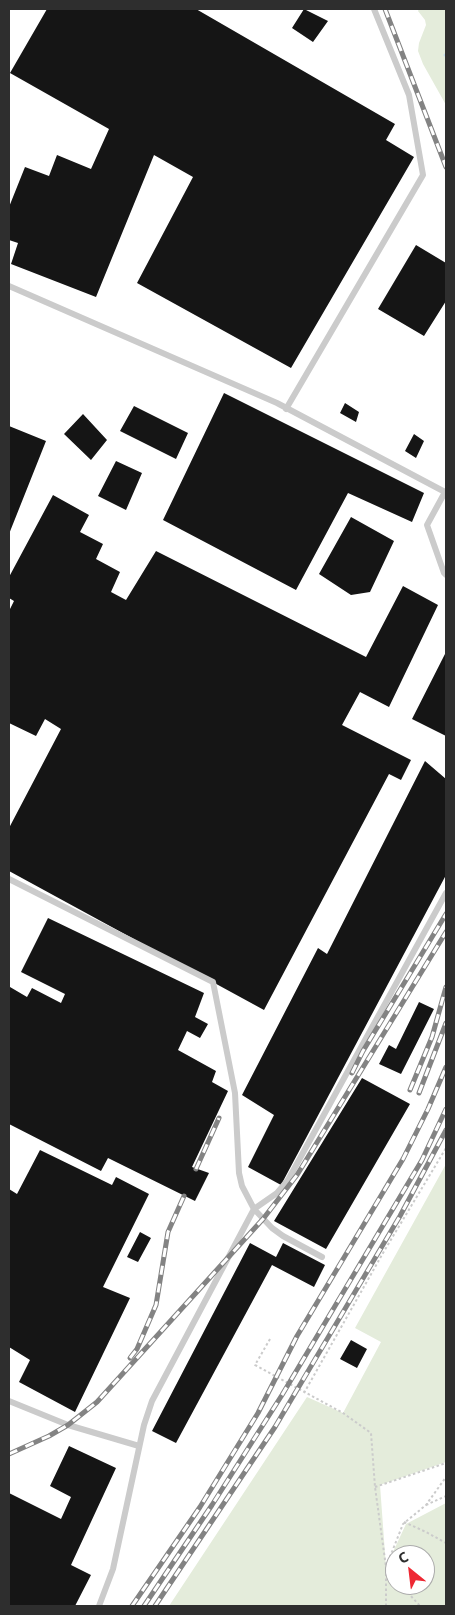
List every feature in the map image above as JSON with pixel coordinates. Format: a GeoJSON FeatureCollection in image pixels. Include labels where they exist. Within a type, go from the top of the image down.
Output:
{"type":"FeatureCollection","features":[{"type":"Feature","properties":{"kind":"lane"},"geometry":{"type":"LineString","coordinates":[[286,409],[423,175],[409,95],[374,9]]}},
{"type":"Feature","properties":{"kind":"lane"},"geometry":{"type":"LineString","coordinates":[[9,286],[286,409],[445,492],[427,526],[446,575]]}},
{"type":"Feature","properties":{"kind":"lane"},"geometry":{"type":"LineString","coordinates":[[9,879],[213,982],[236,1092],[239,1174],[242,1186],[254,1209],[272,1228],[322,1257]]}},
{"type":"Feature","properties":{"kind":"lane"},"geometry":{"type":"LineString","coordinates":[[98,1606],[113,1569],[139,1446],[152,1401],[254,1209],[277,1194],[288,1180],[446,893]]}},
{"type":"Feature","properties":{"kind":"lane"},"geometry":{"type":"LineString","coordinates":[[9,1401],[68,1425],[139,1446]]}},
{"type":"Feature","properties":{"kind":"path"},"geometry":{"type":"LineString","coordinates":[[304,1393],[446,1148]]}},
{"type":"Feature","properties":{"kind":"path"},"geometry":{"type":"LineString","coordinates":[[270,1339],[255,1365],[343,1413],[371,1433],[375,1487],[385,1560]]}},
{"type":"Feature","properties":{"kind":"path"},"geometry":{"type":"LineString","coordinates":[[375,1487],[446,1463]]}},
{"type":"Feature","properties":{"kind":"path"},"geometry":{"type":"LineString","coordinates":[[426,1505],[446,1477]]}},
{"type":"Feature","properties":{"kind":"path"},"geometry":{"type":"LineString","coordinates":[[395,1545],[404,1522],[426,1505],[446,1496]]}},
{"type":"Feature","properties":{"kind":"path"},"geometry":{"type":"LineString","coordinates":[[404,1522],[446,1543]]}},
{"type":"Feature","properties":{"kind":"path"},"geometry":{"type":"LineString","coordinates":[[410,1595],[420,1606]]}},
{"type":"Feature","properties":{"kind":"green space"},"geometry":{"type":"Polygon","coordinates":[[[419,9],[446,9],[446,105],[423,64],[418,51],[426,25],[425,20],[418,11],[419,9]]]}},
{"type":"Feature","properties":{"kind":"green space"},"geometry":{"type":"Polygon","coordinates":[[[446,1164],[446,1462],[380,1485],[385,1553],[385,1595],[435,1595],[435,1545],[396,1545],[406,1524],[446,1503],[446,1606],[169,1606],[307,1397],[343,1413],[381,1342],[355,1328],[446,1164]]]}},
{"type":"Feature","properties":{"kind":"building"},"geometry":{"type":"Polygon","coordinates":[[[47,9],[196,9],[395,124],[386,140],[414,157],[291,368],[137,283],[193,177],[154,155],[96,297],[11,264],[18,243],[9,240],[9,207],[25,167],[49,176],[57,155],[91,169],[109,129],[10,73],[47,9]]]}},
{"type":"Feature","properties":{"kind":"building"},"geometry":{"type":"Polygon","coordinates":[[[304,9],[328,21],[313,42],[292,28],[304,9]]]}},
{"type":"Feature","properties":{"kind":"building"},"geometry":{"type":"Polygon","coordinates":[[[416,245],[446,263],[446,301],[424,336],[378,309],[416,245]]]}},
{"type":"Feature","properties":{"kind":"building"},"geometry":{"type":"Polygon","coordinates":[[[224,393],[424,493],[412,522],[348,493],[296,590],[163,520],[224,393]]]}},
{"type":"Feature","properties":{"kind":"building"},"geometry":{"type":"Polygon","coordinates":[[[345,403],[359,412],[356,422],[340,413],[345,403]]]}},
{"type":"Feature","properties":{"kind":"building"},"geometry":{"type":"Polygon","coordinates":[[[134,406],[188,433],[176,459],[120,431],[134,406]]]}},
{"type":"Feature","properties":{"kind":"building"},"geometry":{"type":"Polygon","coordinates":[[[83,414],[107,440],[91,460],[64,434],[83,414]]]}},
{"type":"Feature","properties":{"kind":"building"},"geometry":{"type":"Polygon","coordinates":[[[9,426],[46,441],[9,534],[9,426]]]}},
{"type":"Feature","properties":{"kind":"building"},"geometry":{"type":"Polygon","coordinates":[[[414,434],[424,441],[416,458],[405,451],[414,434]]]}},
{"type":"Feature","properties":{"kind":"building"},"geometry":{"type":"Polygon","coordinates":[[[116,461],[142,473],[126,510],[98,496],[116,461]]]}},
{"type":"Feature","properties":{"kind":"building"},"geometry":{"type":"Polygon","coordinates":[[[53,495],[89,515],[80,532],[103,544],[96,559],[120,572],[111,592],[126,600],[156,551],[366,657],[403,586],[438,605],[389,707],[360,692],[342,725],[411,760],[401,780],[389,774],[264,1010],[9,871],[9,828],[61,729],[45,719],[36,736],[9,723],[9,611],[14,601],[9,598],[9,577],[53,495]]]}},
{"type":"Feature","properties":{"kind":"building"},"geometry":{"type":"Polygon","coordinates":[[[351,517],[394,541],[370,592],[351,595],[319,574],[351,517]]]}},
{"type":"Feature","properties":{"kind":"building"},"geometry":{"type":"Polygon","coordinates":[[[446,652],[446,736],[412,719],[446,652]]]}},
{"type":"Feature","properties":{"kind":"building"},"geometry":{"type":"Polygon","coordinates":[[[425,761],[446,779],[446,875],[281,1185],[248,1167],[274,1115],[242,1095],[318,948],[327,954],[425,761]]]}},
{"type":"Feature","properties":{"kind":"building"},"geometry":{"type":"Polygon","coordinates":[[[48,918],[204,993],[195,1017],[208,1024],[200,1038],[187,1031],[178,1050],[216,1071],[212,1082],[228,1091],[192,1167],[209,1173],[195,1201],[108,1158],[101,1171],[9,1124],[10,987],[27,997],[32,988],[61,1003],[65,994],[21,972],[48,918]]]}},
{"type":"Feature","properties":{"kind":"building"},"geometry":{"type":"Polygon","coordinates":[[[419,1002],[434,1009],[401,1074],[379,1064],[389,1045],[396,1049],[419,1002]]]}},
{"type":"Feature","properties":{"kind":"building"},"geometry":{"type":"Polygon","coordinates":[[[362,1078],[410,1104],[326,1249],[274,1221],[362,1078]]]}},
{"type":"Feature","properties":{"kind":"building"},"geometry":{"type":"Polygon","coordinates":[[[40,1150],[112,1185],[116,1177],[149,1194],[103,1287],[130,1298],[75,1412],[19,1382],[30,1360],[9,1347],[9,1189],[17,1194],[40,1150]]]}},
{"type":"Feature","properties":{"kind":"building"},"geometry":{"type":"Polygon","coordinates":[[[140,1232],[151,1238],[138,1262],[127,1257],[140,1232]]]}},
{"type":"Feature","properties":{"kind":"building"},"geometry":{"type":"Polygon","coordinates":[[[250,1243],[276,1257],[283,1243],[325,1265],[314,1287],[272,1265],[176,1443],[152,1431],[250,1243]]]}},
{"type":"Feature","properties":{"kind":"building"},"geometry":{"type":"Polygon","coordinates":[[[351,1340],[367,1349],[357,1368],[340,1359],[351,1340]]]}},
{"type":"Feature","properties":{"kind":"building"},"geometry":{"type":"Polygon","coordinates":[[[69,1446],[116,1468],[71,1565],[91,1575],[75,1606],[9,1606],[9,1493],[61,1519],[71,1497],[50,1486],[69,1446]]]}},
{"type":"Feature","properties":{"kind":"railway"},"geometry":{"type":"LineString","coordinates":[[385,9],[446,167]]}},
{"type":"Feature","properties":{"kind":"railway"},"geometry":{"type":"LineString","coordinates":[[352,1073],[363,1051],[446,914]]}},
{"type":"Feature","properties":{"kind":"railway"},"geometry":{"type":"LineString","coordinates":[[9,1454],[68,1425],[97,1402],[263,1219],[297,1175],[446,932]]}},
{"type":"Feature","properties":{"kind":"railway"},"geometry":{"type":"LineString","coordinates":[[410,1090],[432,1037],[446,987]]}},
{"type":"Feature","properties":{"kind":"railway"},"geometry":{"type":"LineString","coordinates":[[419,1093],[446,1023]]}},
{"type":"Feature","properties":{"kind":"railway"},"geometry":{"type":"LineString","coordinates":[[132,1606],[200,1507],[258,1413],[297,1336],[403,1159],[446,1067]]}},
{"type":"Feature","properties":{"kind":"railway"},"geometry":{"type":"LineString","coordinates":[[144,1606],[212,1505],[282,1395],[422,1160],[446,1109]]}},
{"type":"Feature","properties":{"kind":"railway"},"geometry":{"type":"LineString","coordinates":[[196,1169],[219,1118]]}},
{"type":"Feature","properties":{"kind":"railway"},"geometry":{"type":"LineString","coordinates":[[155,1606],[275,1427],[400,1216],[446,1130]]}},
{"type":"Feature","properties":{"kind":"railway"},"geometry":{"type":"LineString","coordinates":[[130,1358],[137,1349],[156,1305],[168,1232],[184,1196]]}}]}
